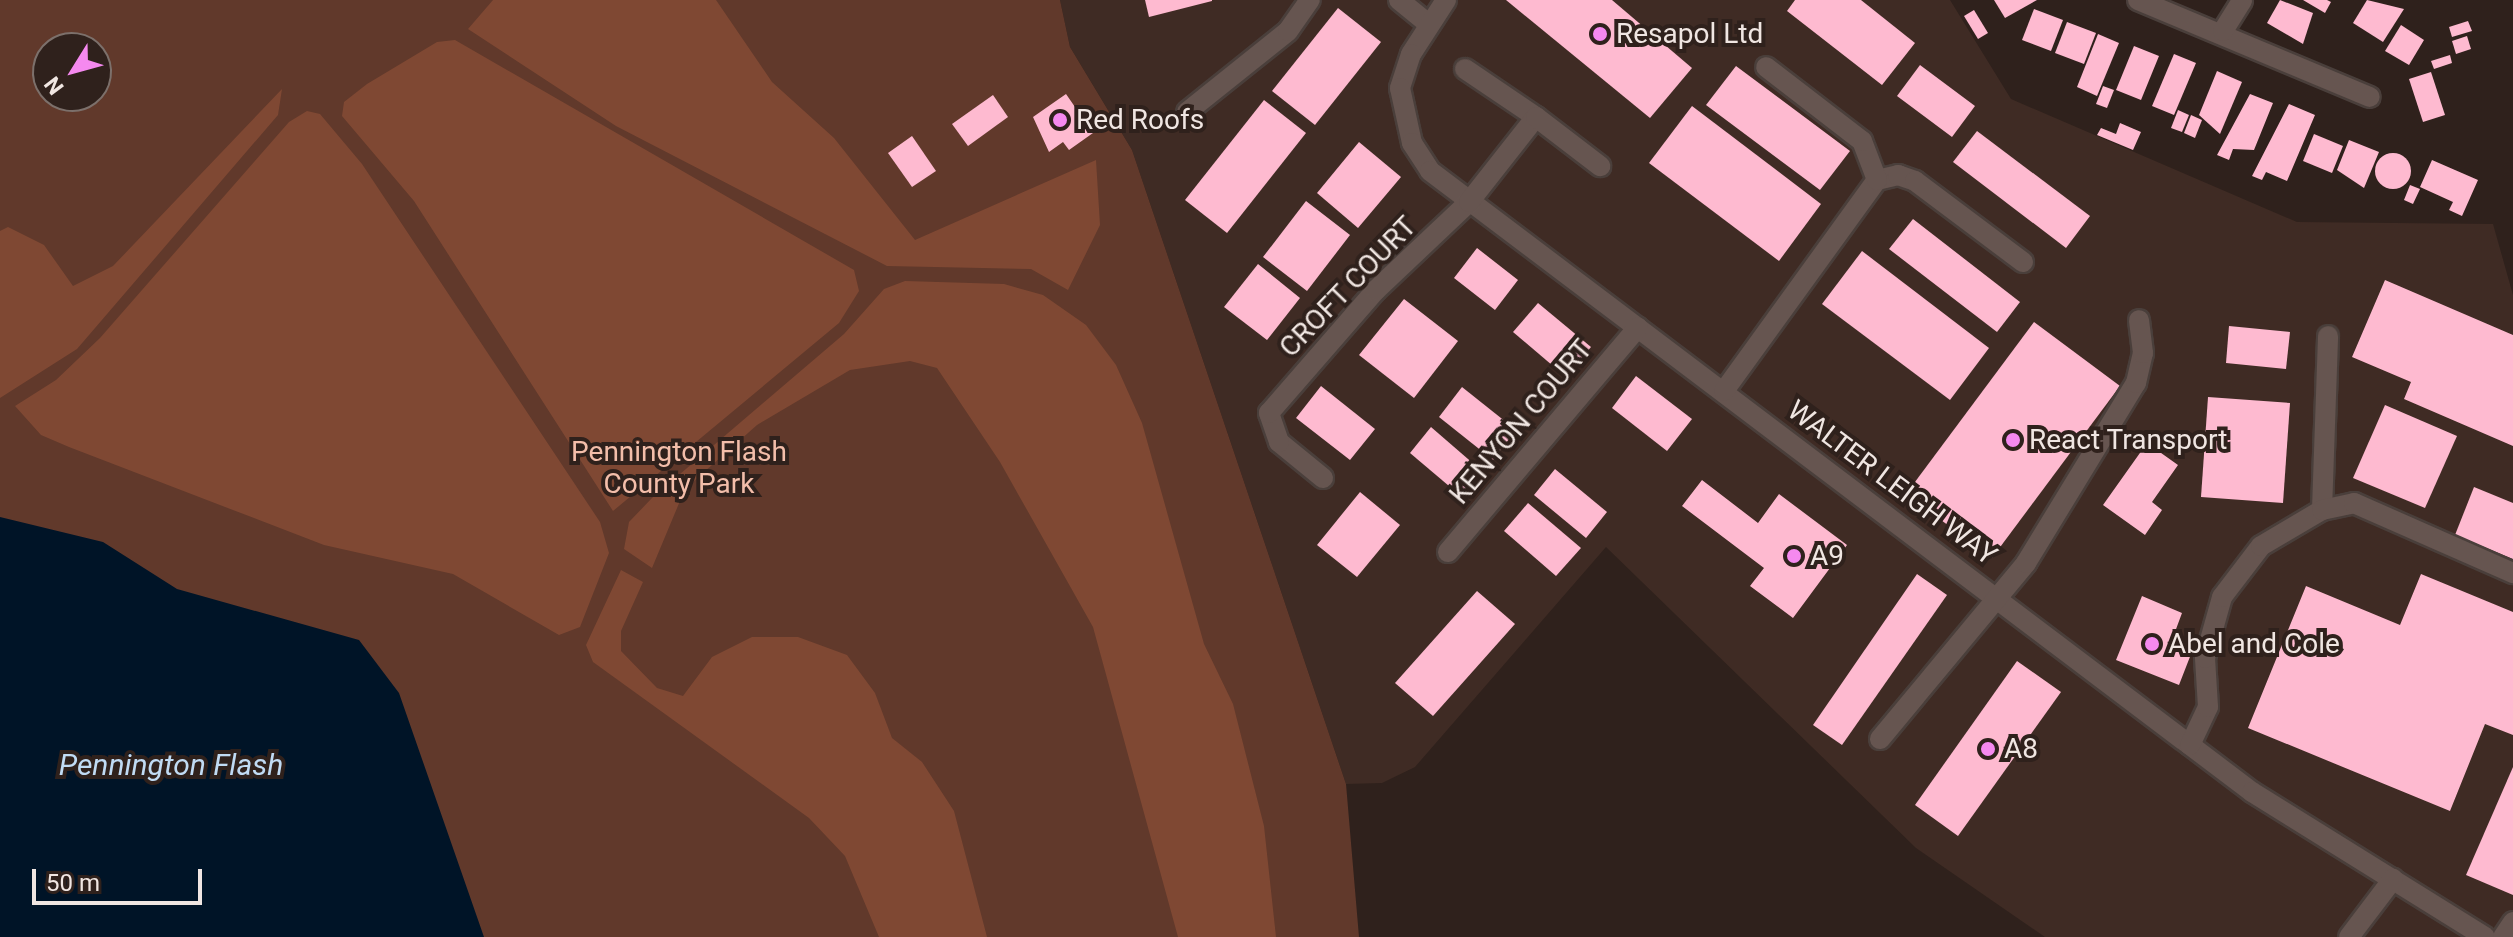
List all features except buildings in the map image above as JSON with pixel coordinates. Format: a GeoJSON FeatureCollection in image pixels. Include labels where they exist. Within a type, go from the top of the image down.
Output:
{"type":"FeatureCollection","features":[{"type":"Feature","properties":{"kind":"street"},"geometry":{"type":"LineString","coordinates":[[1187,112],[1288,31],[1310,0]]}},
{"type":"Feature","properties":{"kind":"street"},"geometry":{"type":"LineString","coordinates":[[1399,0],[1427,23]]}},
{"type":"Feature","properties":{"kind":"street","name":"WALTER LEIGH WAY"},"geometry":{"type":"LineString","coordinates":[[1446,0],[1427,23],[1400,88],[1404,116],[1430,171],[2190,745],[2485,937]]}},
{"type":"Feature","properties":{"kind":"street"},"geometry":{"type":"LineString","coordinates":[[2138,0],[2223,31],[2370,97]]}},
{"type":"Feature","properties":{"kind":"street"},"geometry":{"type":"LineString","coordinates":[[2223,31],[2242,0]]}},
{"type":"Feature","properties":{"kind":"street"},"geometry":{"type":"LineString","coordinates":[[1766,67],[1862,141],[1877,180]]}},
{"type":"Feature","properties":{"kind":"street"},"geometry":{"type":"LineString","coordinates":[[1465,69],[1536,117],[1600,166]]}},
{"type":"Feature","properties":{"kind":"street","name":"CROFT COURT"},"geometry":{"type":"LineString","coordinates":[[1323,478],[1279,442],[1269,413],[1376,290],[1469,202],[1536,117]]}},
{"type":"Feature","properties":{"kind":"street"},"geometry":{"type":"LineString","coordinates":[[1724,391],[1877,180],[1898,175],[1915,181],[2023,262]]}},
{"type":"Feature","properties":{"kind":"street"},"geometry":{"type":"LineString","coordinates":[[1880,739],[2002,601],[2136,383],[2143,353],[2139,320]]}},
{"type":"Feature","properties":{"kind":"street","name":"KENYON COURT"},"geometry":{"type":"LineString","coordinates":[[1448,552],[1638,327]]}},
{"type":"Feature","properties":{"kind":"street"},"geometry":{"type":"LineString","coordinates":[[2322,510],[2328,336]]}},
{"type":"Feature","properties":{"kind":"street"},"geometry":{"type":"LineString","coordinates":[[2190,745],[2208,707],[2205,658],[2222,597],[2261,546],[2322,510],[2354,503],[2513,573]]}},
{"type":"Feature","properties":{"kind":"street"},"geometry":{"type":"LineString","coordinates":[[2349,937],[2393,879]]}},
{"type":"Feature","properties":{"kind":"street"},"geometry":{"type":"LineString","coordinates":[[2503,937],[2513,922]]}},
{"type":"Feature","properties":{"kind":"shaded area"},"geometry":{"type":"Polygon","coordinates":[[[493,0],[716,0],[772,82],[834,138],[915,240],[1096,160],[1100,225],[1068,290],[1031,269],[887,266],[616,126],[468,29],[493,0]]]}},
{"type":"Feature","properties":{"kind":"shaded area"},"geometry":{"type":"Polygon","coordinates":[[[1060,0],[1950,0],[2011,99],[2297,222],[2493,224],[2513,295],[2513,937],[2045,937],[1916,848],[1606,547],[1415,767],[1382,783],[1346,784],[1132,150],[1070,47],[1060,0]]]}},
{"type":"Feature","properties":{"kind":"shaded area"},"geometry":{"type":"Polygon","coordinates":[[[455,40],[854,270],[859,291],[839,323],[613,511],[414,201],[342,116],[344,102],[367,84],[437,42],[455,40]]]}},
{"type":"Feature","properties":{"kind":"shaded area"},"geometry":{"type":"Polygon","coordinates":[[[282,89],[278,115],[77,349],[0,398],[0,231],[8,227],[44,245],[73,286],[113,266],[282,89]]]}},
{"type":"Feature","properties":{"kind":"shaded area"},"geometry":{"type":"Polygon","coordinates":[[[307,111],[320,114],[362,164],[600,522],[609,553],[580,627],[559,635],[453,574],[324,545],[69,447],[41,435],[15,406],[56,380],[100,338],[289,122],[307,111]]]}},
{"type":"Feature","properties":{"kind":"shaded area"},"geometry":{"type":"Polygon","coordinates":[[[905,281],[1004,284],[1043,295],[1086,325],[1116,365],[1142,423],[1204,644],[1233,704],[1264,826],[1276,937],[1178,937],[1093,627],[1000,462],[937,368],[910,361],[850,370],[757,425],[685,489],[652,568],[624,549],[629,522],[652,498],[844,334],[884,289],[905,281]]]}},
{"type":"Feature","properties":{"kind":"shaded area"},"geometry":{"type":"Polygon","coordinates":[[[621,570],[643,582],[621,631],[621,651],[657,688],[683,696],[712,657],[752,637],[798,637],[847,655],[875,693],[892,738],[922,762],[954,811],[987,937],[879,937],[845,856],[809,818],[593,662],[586,645],[621,570]]]}},
{"type":"Feature","properties":{"kind":"green space","name":"Pennington Flash County Park"},"geometry":{"type":"Polygon","coordinates":[[[0,0],[1060,0],[1070,47],[1132,150],[1346,784],[1359,937],[0,937],[0,0]]]}},
{"type":"Feature","properties":{"kind":"water","name":"Pennington Flash"},"geometry":{"type":"Polygon","coordinates":[[[0,517],[103,542],[177,589],[359,640],[399,693],[484,937],[0,937],[0,517]]]}},
{"type":"Feature","properties":{"kind":"place","name":"Resapol Ltd"},"geometry":{"type":"Point","coordinates":[1600,34]}},
{"type":"Feature","properties":{"kind":"place","name":"Red Roofs"},"geometry":{"type":"Point","coordinates":[1060,120]}},
{"type":"Feature","properties":{"kind":"place","name":"React Transport"},"geometry":{"type":"Point","coordinates":[2013,440]}},
{"type":"Feature","properties":{"kind":"place","name":"A9"},"geometry":{"type":"Point","coordinates":[1794,556]}},
{"type":"Feature","properties":{"kind":"place","name":"Abel and Cole"},"geometry":{"type":"Point","coordinates":[2152,644]}},
{"type":"Feature","properties":{"kind":"place","name":"A8"},"geometry":{"type":"Point","coordinates":[1988,749]}}]}
